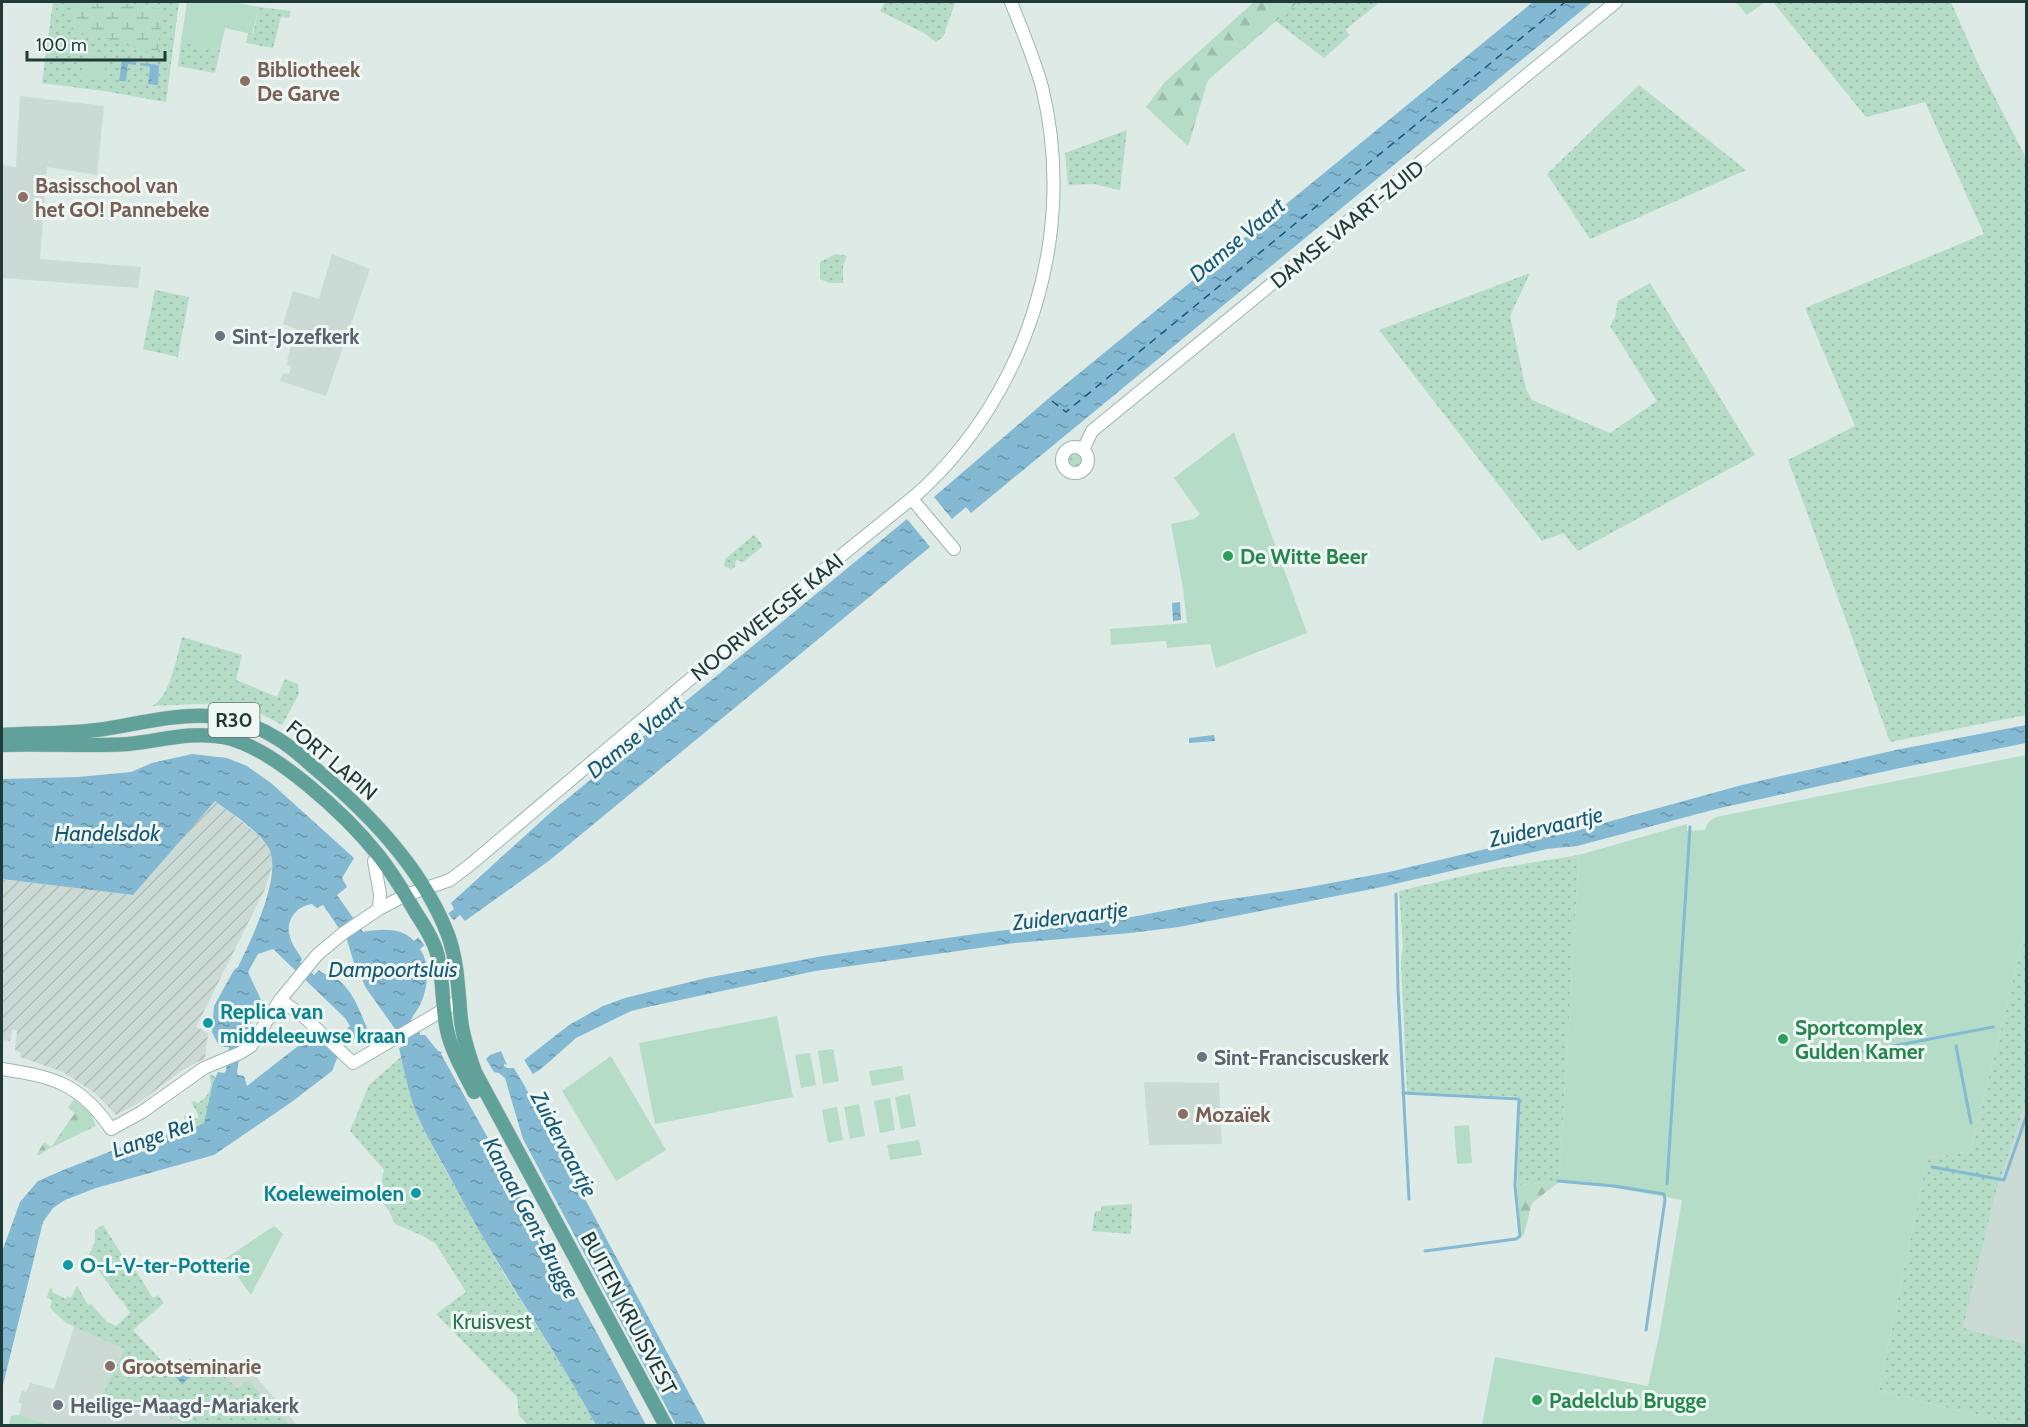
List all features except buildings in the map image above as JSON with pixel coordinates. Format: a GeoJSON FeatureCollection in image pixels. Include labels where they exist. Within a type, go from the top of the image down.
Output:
{"type":"FeatureCollection","features":[{"type":"Feature","properties":{"kind":"main road","name":"FORT LAPIN"},"geometry":{"type":"LineString","coordinates":[[2,735],[93,730],[182,717],[215,717],[249,725],[278,738],[357,805],[396,849],[425,889]]}},
{"type":"Feature","properties":{"kind":"main road","name":"FORT LAPIN"},"geometry":{"type":"LineString","coordinates":[[2,745],[128,744],[199,735],[222,736],[240,741],[266,753],[354,828],[378,855],[406,895]]}},
{"type":"Feature","properties":{"kind":"main road","name":"BUITEN KRUISVEST"},"geometry":{"type":"LineString","coordinates":[[425,889],[442,924],[457,970],[464,1037],[475,1072],[666,1425]]}},
{"type":"Feature","properties":{"kind":"main road","name":"BUITEN KRUISVEST"},"geometry":{"type":"LineString","coordinates":[[406,895],[437,953],[444,1008],[452,1046],[461,1068],[656,1425]]}},
{"type":"Feature","properties":{"kind":"street","name":"NOORWEEGSE KAAI"},"geometry":{"type":"LineString","coordinates":[[2,1069],[45,1076],[64,1084],[93,1105],[111,1129],[142,1112],[207,1066],[240,1053],[251,1046],[280,999],[329,944],[379,909],[406,895],[450,880],[471,864],[727,648],[912,499],[940,472],[960,448],[1002,388],[1026,336],[1040,291],[1049,247],[1054,192],[1049,129],[1042,88],[1011,2]]}},
{"type":"Feature","properties":{"kind":"street","name":"DAMSE VAART-ZUID"},"geometry":{"type":"LineString","coordinates":[[1083,450],[1092,431],[1616,2]]}},
{"type":"Feature","properties":{"kind":"street"},"geometry":{"type":"LineString","coordinates":[[912,499],[954,549]]}},
{"type":"Feature","properties":{"kind":"street"},"geometry":{"type":"LineString","coordinates":[[378,855],[374,861],[380,894],[379,909]]}},
{"type":"Feature","properties":{"kind":"street"},"geometry":{"type":"LineString","coordinates":[[280,999],[302,1015],[352,1063],[460,1000]]}},
{"type":"Feature","properties":{"kind":"shaded area","name":"Basisschool van het GO! Pannebeke"},"geometry":{"type":"Polygon","coordinates":[[[20,96],[104,106],[97,175],[47,167],[40,259],[141,267],[138,288],[2,278],[2,165],[16,167],[20,96]]]}},
{"type":"Feature","properties":{"kind":"shaded area"},"geometry":{"type":"Polygon","coordinates":[[[332,254],[370,269],[326,396],[280,381],[283,373],[289,374],[291,366],[287,365],[288,356],[297,329],[283,324],[293,291],[319,299],[332,254]]]}},
{"type":"Feature","properties":{"kind":"shaded area"},"geometry":{"type":"Polygon","coordinates":[[[215,800],[256,833],[268,847],[272,867],[265,889],[196,1027],[208,1033],[205,1058],[183,1070],[134,1106],[116,1115],[96,1094],[63,1072],[20,1057],[21,1053],[15,1050],[17,1030],[12,1030],[10,1041],[4,1040],[2,1047],[2,879],[133,895],[215,800]]]}},
{"type":"Feature","properties":{"kind":"shaded area","name":"Mozaïek"},"geometry":{"type":"Polygon","coordinates":[[[1144,1082],[1219,1083],[1222,1144],[1149,1145],[1144,1082]]]}},
{"type":"Feature","properties":{"kind":"shaded area"},"geometry":{"type":"Polygon","coordinates":[[[2026,1102],[2026,1344],[1963,1328],[1996,1192],[2026,1102]]]}},
{"type":"Feature","properties":{"kind":"shaded area","name":"Grootseminarie"},"geometry":{"type":"Polygon","coordinates":[[[77,1318],[121,1331],[196,1400],[242,1360],[297,1425],[9,1426],[11,1416],[19,1415],[22,1404],[18,1402],[22,1391],[26,1392],[30,1383],[54,1389],[77,1318]]]}},
{"type":"Feature","properties":{"kind":"green space"},"geometry":{"type":"Polygon","coordinates":[[[53,2],[179,2],[166,102],[42,83],[53,2]]]}},
{"type":"Feature","properties":{"kind":"green space"},"geometry":{"type":"Polygon","coordinates":[[[74,2],[117,2],[162,9],[158,55],[99,36],[71,34],[74,2]]]}},
{"type":"Feature","properties":{"kind":"green space"},"geometry":{"type":"Polygon","coordinates":[[[187,2],[232,2],[259,7],[252,34],[225,28],[220,50],[181,41],[187,2]]]}},
{"type":"Feature","properties":{"kind":"green space"},"geometry":{"type":"Polygon","coordinates":[[[885,2],[955,3],[943,37],[936,42],[924,33],[880,11],[885,2]]]}},
{"type":"Feature","properties":{"kind":"green space"},"geometry":{"type":"Polygon","coordinates":[[[1254,2],[1298,2],[1208,80],[1188,146],[1146,107],[1165,82],[1254,2]]]}},
{"type":"Feature","properties":{"kind":"green space"},"geometry":{"type":"Polygon","coordinates":[[[1380,2],[1345,30],[1350,35],[1324,58],[1252,3],[1380,2]]]}},
{"type":"Feature","properties":{"kind":"green space"},"geometry":{"type":"Polygon","coordinates":[[[1736,2],[1765,2],[1747,15],[1736,2]]]}},
{"type":"Feature","properties":{"kind":"green space"},"geometry":{"type":"Polygon","coordinates":[[[1773,2],[1951,2],[1980,68],[2026,158],[2026,715],[1890,742],[1788,460],[1855,426],[1805,308],[1984,234],[1925,102],[1866,117],[1773,2]]]}},
{"type":"Feature","properties":{"kind":"green space"},"geometry":{"type":"Polygon","coordinates":[[[259,7],[291,11],[289,18],[281,17],[273,48],[246,43],[248,33],[253,34],[259,7]]]}},
{"type":"Feature","properties":{"kind":"green space"},"geometry":{"type":"Polygon","coordinates":[[[181,41],[220,50],[215,73],[178,66],[181,41]]]}},
{"type":"Feature","properties":{"kind":"green space"},"geometry":{"type":"Polygon","coordinates":[[[89,56],[107,58],[104,79],[85,76],[80,59],[89,56]]]}},
{"type":"Feature","properties":{"kind":"green space"},"geometry":{"type":"Polygon","coordinates":[[[1639,85],[1746,170],[1590,239],[1547,174],[1639,85]]]}},
{"type":"Feature","properties":{"kind":"green space"},"geometry":{"type":"Polygon","coordinates":[[[1127,130],[1120,190],[1094,184],[1068,185],[1065,153],[1127,130]]]}},
{"type":"Feature","properties":{"kind":"green space"},"geometry":{"type":"Polygon","coordinates":[[[836,254],[847,256],[843,266],[843,283],[829,283],[820,279],[820,262],[836,254]]]}},
{"type":"Feature","properties":{"kind":"green space"},"geometry":{"type":"Polygon","coordinates":[[[1530,273],[1510,316],[1526,389],[1532,400],[1610,433],[1657,401],[1610,326],[1615,317],[1618,301],[1650,283],[1755,455],[1578,551],[1563,533],[1542,541],[1379,330],[1530,273]]]}},
{"type":"Feature","properties":{"kind":"green space"},"geometry":{"type":"Polygon","coordinates":[[[155,290],[189,297],[178,357],[143,349],[155,290]]]}},
{"type":"Feature","properties":{"kind":"green space","name":"De Witte Beer"},"geometry":{"type":"Polygon","coordinates":[[[1234,432],[1307,633],[1216,668],[1210,644],[1167,648],[1166,641],[1111,645],[1110,629],[1187,623],[1171,524],[1194,519],[1200,514],[1174,478],[1234,432]]]}},
{"type":"Feature","properties":{"kind":"green space"},"geometry":{"type":"Polygon","coordinates":[[[1075,452],[1080,454],[1082,459],[1080,464],[1075,466],[1070,464],[1068,459],[1070,454],[1075,452]]]}},
{"type":"Feature","properties":{"kind":"green space"},"geometry":{"type":"Polygon","coordinates":[[[754,535],[762,547],[743,562],[736,560],[735,567],[731,569],[724,566],[725,559],[754,535]]]}},
{"type":"Feature","properties":{"kind":"green space"},"geometry":{"type":"Polygon","coordinates":[[[182,637],[242,655],[236,680],[277,697],[285,679],[298,684],[299,694],[282,725],[258,712],[217,703],[152,706],[164,695],[168,686],[182,637]]]}},
{"type":"Feature","properties":{"kind":"green space","name":"Sportcomplex Gulden Kamer"},"geometry":{"type":"Polygon","coordinates":[[[2026,755],[2026,927],[1971,1151],[1927,1158],[1879,1391],[2018,1425],[1482,1425],[1495,1357],[1648,1386],[1660,1331],[1682,1200],[1610,1187],[1559,1182],[1579,855],[1687,824],[1687,831],[1705,830],[1710,820],[1721,816],[2026,755]]]}},
{"type":"Feature","properties":{"kind":"green space"},"geometry":{"type":"Polygon","coordinates":[[[1579,855],[1559,1182],[1517,1185],[1520,1097],[1407,1092],[1401,962],[1403,946],[1399,891],[1494,869],[1579,855]]]}},
{"type":"Feature","properties":{"kind":"green space"},"geometry":{"type":"Polygon","coordinates":[[[2026,927],[2026,1102],[1996,1192],[1963,1328],[2026,1344],[2026,1425],[2018,1425],[1879,1391],[1927,1158],[1971,1151],[2026,927]]]}},
{"type":"Feature","properties":{"kind":"green space"},"geometry":{"type":"Polygon","coordinates":[[[777,1016],[793,1097],[655,1124],[639,1043],[777,1016]]]}},
{"type":"Feature","properties":{"kind":"green space"},"geometry":{"type":"Polygon","coordinates":[[[833,1049],[839,1081],[823,1084],[818,1051],[833,1049]]]}},
{"type":"Feature","properties":{"kind":"green space"},"geometry":{"type":"Polygon","coordinates":[[[810,1053],[816,1085],[801,1088],[795,1055],[810,1053]]]}},
{"type":"Feature","properties":{"kind":"green space"},"geometry":{"type":"Polygon","coordinates":[[[611,1056],[666,1150],[616,1181],[562,1091],[611,1056]]]}},
{"type":"Feature","properties":{"kind":"green space","name":"Kruisvest"},"geometry":{"type":"Polygon","coordinates":[[[401,1057],[413,1102],[431,1144],[504,1274],[571,1380],[596,1425],[528,1425],[519,1416],[517,1397],[436,1314],[466,1292],[435,1243],[395,1224],[389,1211],[378,1197],[384,1170],[350,1131],[369,1085],[401,1057]]]}},
{"type":"Feature","properties":{"kind":"green space"},"geometry":{"type":"Polygon","coordinates":[[[902,1066],[904,1080],[872,1086],[869,1071],[902,1066]]]}},
{"type":"Feature","properties":{"kind":"green space"},"geometry":{"type":"Polygon","coordinates":[[[211,1074],[216,1077],[204,1123],[186,1131],[184,1115],[194,1119],[198,1118],[191,1102],[198,1103],[205,1098],[210,1088],[209,1076],[211,1074]]]}},
{"type":"Feature","properties":{"kind":"green space"},"geometry":{"type":"Polygon","coordinates":[[[910,1094],[916,1126],[901,1129],[895,1097],[910,1094]]]}},
{"type":"Feature","properties":{"kind":"green space"},"geometry":{"type":"Polygon","coordinates":[[[890,1098],[895,1130],[880,1133],[874,1101],[890,1098]]]}},
{"type":"Feature","properties":{"kind":"green space"},"geometry":{"type":"Polygon","coordinates":[[[74,1099],[91,1114],[96,1126],[38,1156],[44,1142],[51,1147],[75,1113],[68,1108],[74,1099]]]}},
{"type":"Feature","properties":{"kind":"green space"},"geometry":{"type":"Polygon","coordinates":[[[859,1104],[865,1136],[850,1139],[844,1107],[859,1104]]]}},
{"type":"Feature","properties":{"kind":"green space"},"geometry":{"type":"Polygon","coordinates":[[[837,1107],[843,1140],[828,1143],[822,1110],[837,1107]]]}},
{"type":"Feature","properties":{"kind":"green space"},"geometry":{"type":"Polygon","coordinates":[[[1469,1125],[1472,1163],[1457,1164],[1454,1126],[1469,1125]]]}},
{"type":"Feature","properties":{"kind":"green space"},"geometry":{"type":"Polygon","coordinates":[[[919,1140],[922,1155],[890,1160],[887,1145],[919,1140]]]}},
{"type":"Feature","properties":{"kind":"green space"},"geometry":{"type":"Polygon","coordinates":[[[1559,1182],[1532,1203],[1524,1234],[1521,1236],[1517,1185],[1559,1182]]]}},
{"type":"Feature","properties":{"kind":"green space"},"geometry":{"type":"Polygon","coordinates":[[[1132,1204],[1131,1234],[1092,1231],[1095,1211],[1101,1211],[1101,1206],[1132,1204]]]}},
{"type":"Feature","properties":{"kind":"green space"},"geometry":{"type":"Polygon","coordinates":[[[103,1225],[153,1298],[158,1295],[164,1303],[133,1330],[173,1373],[190,1359],[201,1371],[212,1362],[237,1389],[248,1380],[289,1425],[190,1425],[169,1418],[171,1412],[165,1410],[162,1416],[102,1396],[125,1349],[66,1323],[50,1308],[52,1300],[47,1297],[50,1288],[53,1289],[52,1292],[66,1299],[67,1296],[71,1298],[77,1286],[88,1305],[91,1304],[107,1322],[116,1326],[130,1313],[99,1271],[87,1259],[95,1242],[95,1230],[103,1225]]]}},
{"type":"Feature","properties":{"kind":"green space"},"geometry":{"type":"Polygon","coordinates":[[[274,1226],[283,1234],[251,1295],[225,1259],[274,1226]]]}},
{"type":"Feature","properties":{"kind":"green space"},"geometry":{"type":"Polygon","coordinates":[[[19,1415],[48,1425],[9,1425],[11,1416],[19,1415]]]}},
{"type":"Feature","properties":{"kind":"water"},"geometry":{"type":"Polygon","coordinates":[[[1533,2],[1592,2],[971,513],[966,507],[952,519],[934,497],[1055,393],[1533,2]]]}},
{"type":"Feature","properties":{"kind":"water"},"geometry":{"type":"Polygon","coordinates":[[[122,60],[136,62],[136,65],[128,64],[126,81],[119,81],[122,60]]]}},
{"type":"Feature","properties":{"kind":"water"},"geometry":{"type":"Polygon","coordinates":[[[140,63],[159,65],[158,85],[148,84],[150,67],[140,65],[140,63]]]}},
{"type":"Feature","properties":{"kind":"water"},"geometry":{"type":"Polygon","coordinates":[[[907,519],[930,547],[550,860],[465,921],[460,915],[420,949],[426,962],[427,978],[422,1000],[411,1020],[420,1035],[425,1035],[438,1051],[442,1052],[441,1054],[646,1425],[596,1425],[490,1250],[427,1136],[416,1113],[405,1075],[399,1048],[405,1043],[366,988],[354,963],[347,940],[323,905],[317,908],[312,904],[297,911],[289,925],[291,940],[302,959],[300,962],[314,975],[319,970],[342,983],[355,1001],[367,1028],[337,1054],[332,1071],[293,1101],[214,1155],[96,1188],[65,1200],[53,1208],[43,1222],[2,1389],[2,1252],[20,1202],[38,1181],[61,1171],[134,1142],[186,1131],[204,1123],[213,1083],[218,1072],[226,1071],[229,1047],[219,1046],[212,1032],[214,1006],[234,970],[238,967],[264,907],[272,873],[272,859],[263,840],[215,801],[133,895],[2,879],[2,779],[78,777],[131,772],[152,763],[192,754],[227,758],[247,766],[271,783],[354,858],[342,878],[347,887],[337,895],[363,932],[397,931],[414,941],[454,909],[451,903],[550,813],[907,519]],[[273,949],[258,954],[248,972],[262,1002],[242,1041],[238,1075],[244,1076],[247,1086],[298,1046],[337,1038],[350,1026],[345,1018],[273,949]]]}},
{"type":"Feature","properties":{"kind":"water"},"geometry":{"type":"Polygon","coordinates":[[[1180,602],[1181,620],[1173,621],[1172,603],[1180,602]]]}},
{"type":"Feature","properties":{"kind":"water"},"geometry":{"type":"Polygon","coordinates":[[[2026,725],[2026,743],[1716,809],[1577,846],[1547,849],[1377,888],[1179,927],[1015,943],[815,971],[631,1011],[576,1038],[541,1069],[522,1081],[706,1425],[676,1425],[523,1139],[505,1078],[494,1072],[486,1059],[501,1051],[507,1065],[504,1064],[504,1066],[514,1068],[569,1025],[603,1006],[625,998],[706,978],[823,956],[975,934],[1091,919],[1132,917],[1389,872],[1515,842],[1575,831],[1742,785],[1896,750],[2026,725]]]}},
{"type":"Feature","properties":{"kind":"water"},"geometry":{"type":"Polygon","coordinates":[[[1214,735],[1215,741],[1189,743],[1189,738],[1214,735]]]}},
{"type":"Feature","properties":{"kind":"water"},"geometry":{"type":"Polygon","coordinates":[[[190,1359],[199,1369],[182,1384],[173,1374],[190,1359]]]}},
{"type":"Feature","properties":{"kind":"pier"},"geometry":{"type":"Polygon","coordinates":[[[447,912],[455,922],[425,946],[417,936],[447,912]]]}},
{"type":"Feature","properties":{"kind":"pier"},"geometry":{"type":"Polygon","coordinates":[[[523,1058],[534,1076],[523,1083],[512,1065],[523,1058]]]}},
{"type":"Feature","properties":{"kind":"waterway"},"geometry":{"type":"LineString","coordinates":[[1667,1184],[1690,827]]}},
{"type":"Feature","properties":{"kind":"waterway"},"geometry":{"type":"LineString","coordinates":[[1396,894],[1398,990],[1409,1199]]}},
{"type":"Feature","properties":{"kind":"waterway"},"geometry":{"type":"LineString","coordinates":[[1851,1054],[1993,1027]]}},
{"type":"Feature","properties":{"kind":"waterway"},"geometry":{"type":"LineString","coordinates":[[1956,1046],[1971,1123]]}},
{"type":"Feature","properties":{"kind":"waterway"},"geometry":{"type":"LineString","coordinates":[[1403,1093],[1519,1099],[1515,1185],[1520,1236],[1516,1239],[1425,1251]]}},
{"type":"Feature","properties":{"kind":"waterway"},"geometry":{"type":"LineString","coordinates":[[1932,1167],[2004,1180],[2026,1117]]}},
{"type":"Feature","properties":{"kind":"waterway"},"geometry":{"type":"LineString","coordinates":[[1558,1181],[1614,1186],[1664,1194],[1646,1330]]}},
{"type":"Feature","properties":{"kind":"ferry route"},"geometry":{"type":"LineString","coordinates":[[1052,401],[1066,412],[1565,2]]}},
{"type":"Feature","properties":{"kind":"place","name":"Bibliotheek De Garve"},"geometry":{"type":"Point","coordinates":[245,81]}},
{"type":"Feature","properties":{"kind":"place","name":"Basisschool van het GO! Pannebeke"},"geometry":{"type":"Point","coordinates":[23,197]}},
{"type":"Feature","properties":{"kind":"place","name":"Sint-Jozefkerk"},"geometry":{"type":"Point","coordinates":[220,336]}},
{"type":"Feature","properties":{"kind":"place","name":"De Witte Beer"},"geometry":{"type":"Point","coordinates":[1228,556]}},
{"type":"Feature","properties":{"kind":"place","name":"Replica van middeleeuwse kraan"},"geometry":{"type":"Point","coordinates":[208,1023]}},
{"type":"Feature","properties":{"kind":"place","name":"Sportcomplex Gulden Kamer"},"geometry":{"type":"Point","coordinates":[1783,1039]}},
{"type":"Feature","properties":{"kind":"place","name":"Sint-Franciscuskerk"},"geometry":{"type":"Point","coordinates":[1202,1057]}},
{"type":"Feature","properties":{"kind":"place","name":"Mozaïek"},"geometry":{"type":"Point","coordinates":[1183,1114]}},
{"type":"Feature","properties":{"kind":"place","name":"Koeleweimolen"},"geometry":{"type":"Point","coordinates":[416,1193]}},
{"type":"Feature","properties":{"kind":"place","name":"O-L-V-ter-Potterie"},"geometry":{"type":"Point","coordinates":[68,1265]}},
{"type":"Feature","properties":{"kind":"place","name":"Grootseminarie"},"geometry":{"type":"Point","coordinates":[110,1366]}},
{"type":"Feature","properties":{"kind":"place","name":"Padelclub Brugge"},"geometry":{"type":"Point","coordinates":[1537,1400]}},
{"type":"Feature","properties":{"kind":"place","name":"Heilige-Maagd-Mariakerk"},"geometry":{"type":"Point","coordinates":[58,1405]}},
{"type":"Feature","properties":{"kind":"water label","name":"Damse Vaart"},"geometry":{"type":"Point","coordinates":[1237,240]}},
{"type":"Feature","properties":{"kind":"water label","name":"Damse Vaart"},"geometry":{"type":"Point","coordinates":[635,737]}},
{"type":"Feature","properties":{"kind":"water label","name":"Zuidervaartje"},"geometry":{"type":"Point","coordinates":[1546,827]}},
{"type":"Feature","properties":{"kind":"water label","name":"Handelsdok"},"geometry":{"type":"Point","coordinates":[107,833]}},
{"type":"Feature","properties":{"kind":"water label","name":"Zuidervaartje"},"geometry":{"type":"Point","coordinates":[1070,916]}},
{"type":"Feature","properties":{"kind":"water label","name":"Dampoortsluis"},"geometry":{"type":"Point","coordinates":[393,969]}},
{"type":"Feature","properties":{"kind":"water label","name":"Lange Rei"},"geometry":{"type":"Point","coordinates":[153,1137]}},
{"type":"Feature","properties":{"kind":"water label","name":"Zuidervaartje"},"geometry":{"type":"Point","coordinates":[564,1144]}},
{"type":"Feature","properties":{"kind":"water label","name":"Kanaal Gent-Brugge"},"geometry":{"type":"Point","coordinates":[531,1218]}}]}
